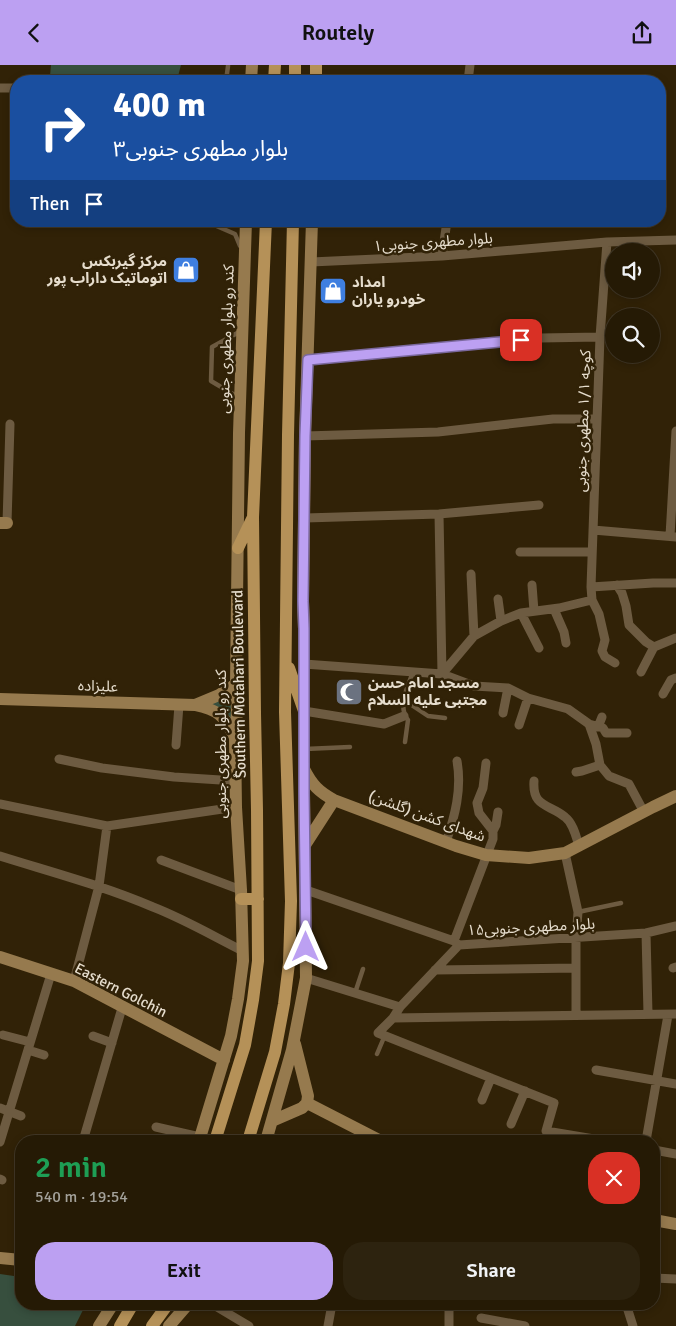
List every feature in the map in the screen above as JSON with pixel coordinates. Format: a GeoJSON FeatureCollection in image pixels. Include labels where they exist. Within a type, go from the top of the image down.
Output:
{"type":"FeatureCollection","features":[{"type":"Feature","properties":{"kind":"main road","name":"کند رو بلوار مطهری جنوبی"},"geometry":{"type":"LineString","coordinates":[[200,1135],[231,1035],[243,961],[235,738],[237,712],[240,398],[246,227]]}},
{"type":"Feature","properties":{"kind":"main road","name":"ُSouthern Motahari Boulevard"},"geometry":{"type":"LineString","coordinates":[[217,1135],[245,1045],[254,1000],[258,961],[253,517],[266,227]]}},
{"type":"Feature","properties":{"kind":"main road"},"geometry":{"type":"LineString","coordinates":[[250,1135],[275,1051],[284,1005],[289,963],[291,901],[286,659],[288,435],[293,227]]}},
{"type":"Feature","properties":{"kind":"main road"},"geometry":{"type":"LineString","coordinates":[[268,1135],[294,1041],[306,978],[303,601],[305,436],[312,227]]}},
{"type":"Feature","properties":{"kind":"main road"},"geometry":{"type":"LineString","coordinates":[[238,548],[253,517]]}},
{"type":"Feature","properties":{"kind":"main road"},"geometry":{"type":"LineString","coordinates":[[286,659],[304,711]]}},
{"type":"Feature","properties":{"kind":"main road","name":"علیزاده"},"geometry":{"type":"LineString","coordinates":[[194,705],[220,695],[236,684]]}},
{"type":"Feature","properties":{"kind":"main road","name":"علیزاده"},"geometry":{"type":"LineString","coordinates":[[0,699],[194,705],[212,710],[220,715],[227,722],[235,738]]}},
{"type":"Feature","properties":{"kind":"main road","name":"شهدای کشن (گلشن)"},"geometry":{"type":"LineString","coordinates":[[304,769],[320,792],[334,800],[486,855],[528,859],[565,853],[676,797]]}},
{"type":"Feature","properties":{"kind":"main road"},"geometry":{"type":"LineString","coordinates":[[305,845],[334,800]]}},
{"type":"Feature","properties":{"kind":"main road"},"geometry":{"type":"LineString","coordinates":[[241,894],[258,899]]}},
{"type":"Feature","properties":{"kind":"main road"},"geometry":{"type":"LineString","coordinates":[[289,963],[306,933]]}},
{"type":"Feature","properties":{"kind":"main road","name":"Eastern Golchin"},"geometry":{"type":"LineString","coordinates":[[0,957],[74,981],[224,1061]]}},
{"type":"Feature","properties":{"kind":"main road"},"geometry":{"type":"LineString","coordinates":[[272,1121],[302,1108],[307,1103],[308,1096],[294,1041]]}},
{"type":"Feature","properties":{"kind":"main road"},"geometry":{"type":"LineString","coordinates":[[307,1103],[369,1135]]}},
{"type":"Feature","properties":{"kind":"main road"},"geometry":{"type":"LineString","coordinates":[[660,1221],[676,1224]]}},
{"type":"Feature","properties":{"kind":"main road"},"geometry":{"type":"LineString","coordinates":[[0,1258],[15,1259]]}},
{"type":"Feature","properties":{"kind":"main road"},"geometry":{"type":"LineString","coordinates":[[99,1326],[108,1310]]}},
{"type":"Feature","properties":{"kind":"main road"},"geometry":{"type":"LineString","coordinates":[[120,1326],[129,1310]]}},
{"type":"Feature","properties":{"kind":"main road"},"geometry":{"type":"LineString","coordinates":[[152,1326],[164,1310]]}},
{"type":"Feature","properties":{"kind":"main road"},"geometry":{"type":"LineString","coordinates":[[169,1326],[183,1310]]}},
{"type":"Feature","properties":{"kind":"street"},"geometry":{"type":"LineString","coordinates":[[442,256],[446,227]]}},
{"type":"Feature","properties":{"kind":"street","name":"۱بلوار مطهری جنوبی"},"geometry":{"type":"LineString","coordinates":[[311,263],[442,256],[607,242],[676,240]]}},
{"type":"Feature","properties":{"kind":"street","name":"کوچه ۱/۱ مطهری جنوبی"},"geometry":{"type":"LineString","coordinates":[[607,242],[600,337],[591,587],[592,600],[599,614],[605,640],[602,651],[605,657],[614,663]]}},
{"type":"Feature","properties":{"kind":"street"},"geometry":{"type":"LineString","coordinates":[[308,360],[540,339],[600,337]]}},
{"type":"Feature","properties":{"kind":"street"},"geometry":{"type":"LineString","coordinates":[[305,436],[438,432],[553,419],[597,419]]}},
{"type":"Feature","properties":{"kind":"street"},"geometry":{"type":"LineString","coordinates":[[4,523],[10,425]]}},
{"type":"Feature","properties":{"kind":"street"},"geometry":{"type":"LineString","coordinates":[[592,530],[673,537],[676,431]]}},
{"type":"Feature","properties":{"kind":"street"},"geometry":{"type":"LineString","coordinates":[[305,518],[439,514],[539,505]]}},
{"type":"Feature","properties":{"kind":"street"},"geometry":{"type":"LineString","coordinates":[[439,514],[442,674]]}},
{"type":"Feature","properties":{"kind":"street"},"geometry":{"type":"LineString","coordinates":[[520,552],[592,552]]}},
{"type":"Feature","properties":{"kind":"street"},"geometry":{"type":"LineString","coordinates":[[471,575],[474,636]]}},
{"type":"Feature","properties":{"kind":"street"},"geometry":{"type":"LineString","coordinates":[[591,587],[676,583]]}},
{"type":"Feature","properties":{"kind":"street"},"geometry":{"type":"LineString","coordinates":[[532,585],[534,611]]}},
{"type":"Feature","properties":{"kind":"street"},"geometry":{"type":"LineString","coordinates":[[617,585],[624,599],[630,625],[646,642],[654,647]]}},
{"type":"Feature","properties":{"kind":"street"},"geometry":{"type":"LineString","coordinates":[[498,599],[501,621]]}},
{"type":"Feature","properties":{"kind":"street"},"geometry":{"type":"LineString","coordinates":[[442,674],[474,636],[501,621],[521,613],[554,609],[592,600]]}},
{"type":"Feature","properties":{"kind":"street"},"geometry":{"type":"LineString","coordinates":[[554,609],[564,632],[566,643]]}},
{"type":"Feature","properties":{"kind":"street"},"geometry":{"type":"LineString","coordinates":[[521,613],[539,648]]}},
{"type":"Feature","properties":{"kind":"street"},"geometry":{"type":"LineString","coordinates":[[641,672],[654,647],[674,638],[675,627]]}},
{"type":"Feature","properties":{"kind":"street"},"geometry":{"type":"LineString","coordinates":[[304,664],[442,674],[474,687],[508,688],[528,698],[568,709],[593,725],[603,728],[606,733],[627,733]]}},
{"type":"Feature","properties":{"kind":"street"},"geometry":{"type":"LineString","coordinates":[[663,694],[671,680],[676,678]]}},
{"type":"Feature","properties":{"kind":"street"},"geometry":{"type":"LineString","coordinates":[[503,713],[508,688]]}},
{"type":"Feature","properties":{"kind":"street"},"geometry":{"type":"LineString","coordinates":[[519,725],[528,698]]}},
{"type":"Feature","properties":{"kind":"street"},"geometry":{"type":"LineString","coordinates":[[176,745],[179,705]]}},
{"type":"Feature","properties":{"kind":"street"},"geometry":{"type":"LineString","coordinates":[[304,711],[384,724],[404,716]]}},
{"type":"Feature","properties":{"kind":"street"},"geometry":{"type":"LineString","coordinates":[[593,725],[602,717]]}},
{"type":"Feature","properties":{"kind":"street"},"geometry":{"type":"LineString","coordinates":[[593,725],[600,765],[609,776],[629,784],[644,812]]}},
{"type":"Feature","properties":{"kind":"street"},"geometry":{"type":"LineString","coordinates":[[58,759],[102,768],[174,777],[236,781]]}},
{"type":"Feature","properties":{"kind":"street"},"geometry":{"type":"LineString","coordinates":[[446,842],[454,821],[458,798],[459,775],[457,761]]}},
{"type":"Feature","properties":{"kind":"street"},"geometry":{"type":"LineString","coordinates":[[486,763],[483,789],[477,803],[479,813],[493,831]]}},
{"type":"Feature","properties":{"kind":"street"},"geometry":{"type":"LineString","coordinates":[[576,771],[600,765]]}},
{"type":"Feature","properties":{"kind":"street"},"geometry":{"type":"LineString","coordinates":[[534,781],[535,794],[539,801],[566,817],[572,826],[579,846]]}},
{"type":"Feature","properties":{"kind":"street"},"geometry":{"type":"LineString","coordinates":[[0,804],[107,826],[236,807]]}},
{"type":"Feature","properties":{"kind":"street"},"geometry":{"type":"LineString","coordinates":[[498,812],[493,839],[456,943],[435,970],[400,1007],[382,1034],[554,1103],[546,1131],[570,1135]]}},
{"type":"Feature","properties":{"kind":"street"},"geometry":{"type":"LineString","coordinates":[[74,981],[99,887],[107,826]]}},
{"type":"Feature","properties":{"kind":"street"},"geometry":{"type":"LineString","coordinates":[[565,853],[578,913],[576,1015]]}},
{"type":"Feature","properties":{"kind":"street"},"geometry":{"type":"LineString","coordinates":[[0,856],[99,887],[153,907],[243,951]]}},
{"type":"Feature","properties":{"kind":"street"},"geometry":{"type":"LineString","coordinates":[[161,860],[241,894]]}},
{"type":"Feature","properties":{"kind":"street","name":"بلوار مطهری جنوبی۱۵"},"geometry":{"type":"LineString","coordinates":[[306,890],[456,943],[576,939],[646,933],[676,926]]}},
{"type":"Feature","properties":{"kind":"street"},"geometry":{"type":"LineString","coordinates":[[646,933],[648,1014]]}},
{"type":"Feature","properties":{"kind":"street"},"geometry":{"type":"LineString","coordinates":[[435,970],[576,968]]}},
{"type":"Feature","properties":{"kind":"street"},"geometry":{"type":"LineString","coordinates":[[0,1143],[51,974]]}},
{"type":"Feature","properties":{"kind":"street"},"geometry":{"type":"LineString","coordinates":[[306,978],[400,1007]]}},
{"type":"Feature","properties":{"kind":"street"},"geometry":{"type":"LineString","coordinates":[[85,1135],[122,1008]]}},
{"type":"Feature","properties":{"kind":"street"},"geometry":{"type":"LineString","coordinates":[[393,1018],[672,1015],[656,1081],[647,1135]]}},
{"type":"Feature","properties":{"kind":"street"},"geometry":{"type":"LineString","coordinates":[[4,1035],[44,1055]]}},
{"type":"Feature","properties":{"kind":"street"},"geometry":{"type":"LineString","coordinates":[[93,1036],[112,1043]]}},
{"type":"Feature","properties":{"kind":"street"},"geometry":{"type":"LineString","coordinates":[[596,1070],[676,1084]]}},
{"type":"Feature","properties":{"kind":"street"},"geometry":{"type":"LineString","coordinates":[[482,1100],[491,1078]]}},
{"type":"Feature","properties":{"kind":"street"},"geometry":{"type":"LineString","coordinates":[[511,1124],[525,1091]]}},
{"type":"Feature","properties":{"kind":"street"},"geometry":{"type":"LineString","coordinates":[[0,1108],[22,1116]]}},
{"type":"Feature","properties":{"kind":"street"},"geometry":{"type":"LineString","coordinates":[[156,1127],[185,1135]]}},
{"type":"Feature","properties":{"kind":"street"},"geometry":{"type":"LineString","coordinates":[[660,1151],[676,1154]]}},
{"type":"Feature","properties":{"kind":"street"},"geometry":{"type":"LineString","coordinates":[[660,1278],[676,1279]]}},
{"type":"Feature","properties":{"kind":"street"},"geometry":{"type":"LineString","coordinates":[[222,1310],[249,1326]]}},
{"type":"Feature","properties":{"kind":"street"},"geometry":{"type":"LineString","coordinates":[[328,1326],[331,1310]]}},
{"type":"Feature","properties":{"kind":"street"},"geometry":{"type":"LineString","coordinates":[[449,1310],[449,1326]]}},
{"type":"Feature","properties":{"kind":"street"},"geometry":{"type":"LineString","coordinates":[[628,1310],[633,1326]]}},
{"type":"Feature","properties":{"kind":"street"},"geometry":{"type":"LineString","coordinates":[[481,1318],[525,1326]]}},
{"type":"Feature","properties":{"kind":"lane"},"geometry":{"type":"LineString","coordinates":[[222,65],[228,66]]}},
{"type":"Feature","properties":{"kind":"lane"},"geometry":{"type":"LineString","coordinates":[[219,227],[235,234],[244,258]]}},
{"type":"Feature","properties":{"kind":"lane"},"geometry":{"type":"LineString","coordinates":[[240,398],[211,381],[212,347],[242,330]]}},
{"type":"Feature","properties":{"kind":"lane"},"geometry":{"type":"LineString","coordinates":[[405,742],[408,721],[404,716],[404,700],[413,672]]}},
{"type":"Feature","properties":{"kind":"lane"},"geometry":{"type":"LineString","coordinates":[[404,700],[428,715],[445,718]]}},
{"type":"Feature","properties":{"kind":"lane"},"geometry":{"type":"LineString","coordinates":[[304,749],[350,747]]}},
{"type":"Feature","properties":{"kind":"lane"},"geometry":{"type":"LineString","coordinates":[[578,913],[621,903]]}},
{"type":"Feature","properties":{"kind":"lane"},"geometry":{"type":"LineString","coordinates":[[355,993],[363,969]]}},
{"type":"Feature","properties":{"kind":"lane"},"geometry":{"type":"LineString","coordinates":[[377,1054],[382,1034]]}},
{"type":"Feature","properties":{"kind":"green space"},"geometry":{"type":"Polygon","coordinates":[[[51,65],[181,65],[178,75],[50,75],[51,65]]]}},
{"type":"Feature","properties":{"kind":"green space"},"geometry":{"type":"Polygon","coordinates":[[[233,691],[232,720],[210,704],[233,691]]]}},
{"type":"Feature","properties":{"kind":"green space"},"geometry":{"type":"Polygon","coordinates":[[[0,1274],[15,1276],[15,1310],[83,1310],[75,1326],[0,1326],[0,1274]]]}},
{"type":"Feature","properties":{"kind":"place","name":"مرکز گیربکس اتوماتیک داراب پور"},"geometry":{"type":"Point","coordinates":[186,270]}},
{"type":"Feature","properties":{"kind":"place","name":"امداد خودرو یاران"},"geometry":{"type":"Point","coordinates":[333,291]}},
{"type":"Feature","properties":{"kind":"place","name":"مسجد امام حسن مجتبی علیه السلام"},"geometry":{"type":"Point","coordinates":[349,692]}},
{"type":"Feature","properties":{"kind":"route"},"geometry":{"type":"LineString","coordinates":[[306,947],[303,601],[308,360],[521,340]]}}]}
